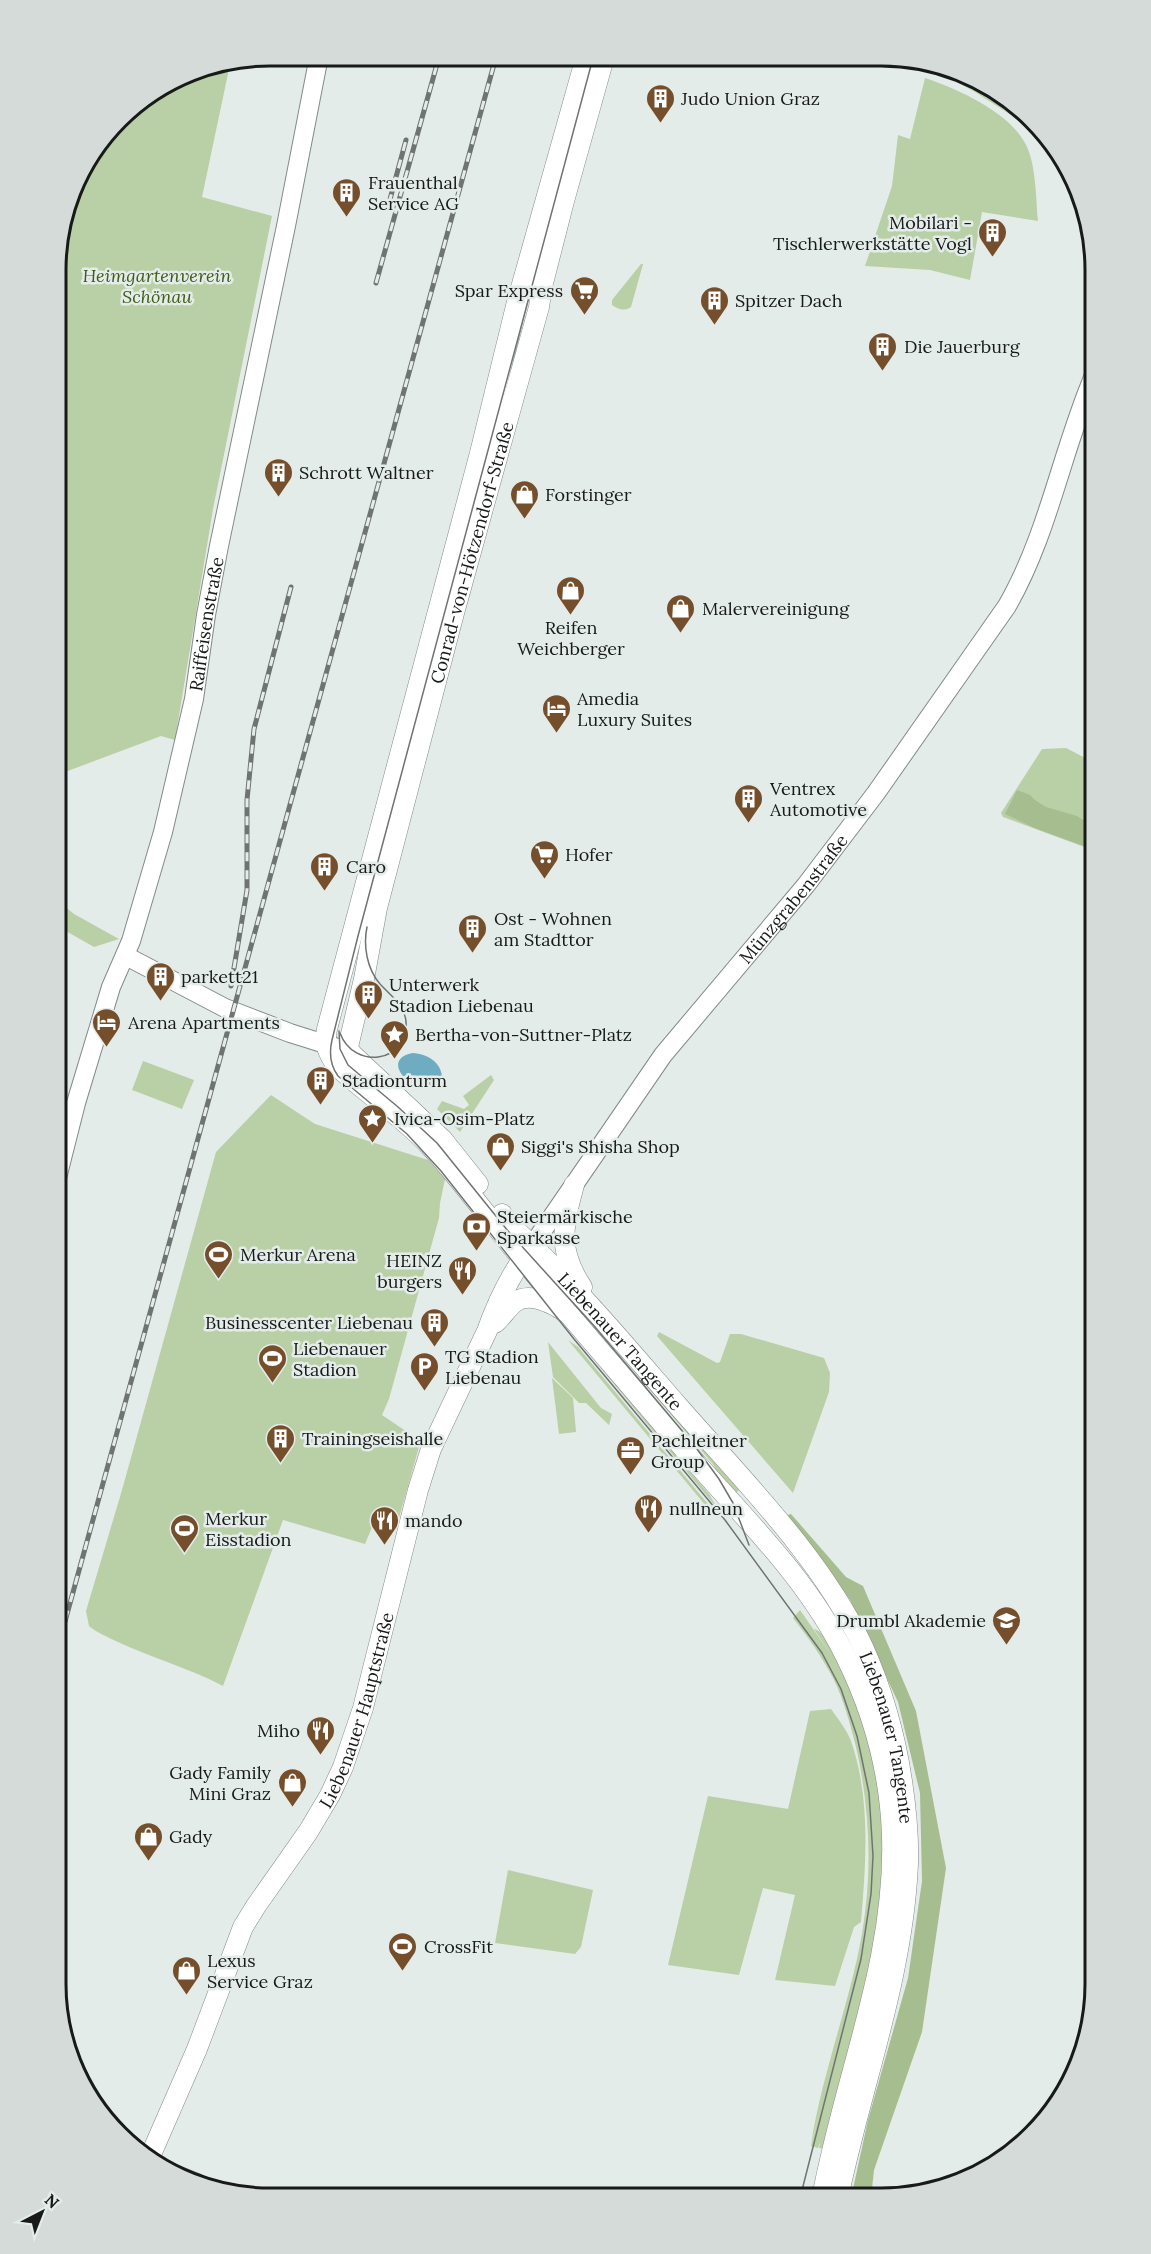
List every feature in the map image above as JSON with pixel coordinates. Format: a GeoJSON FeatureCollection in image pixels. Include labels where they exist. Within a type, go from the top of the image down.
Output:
{"type":"FeatureCollection","features":[{"type":"Feature","properties":{"kind":"main road","name":"Conrad-von-Hötzendorf-Straße"},"geometry":{"type":"LineString","coordinates":[[326,1046],[327,1029],[480,453],[517,302],[583,66]]}},
{"type":"Feature","properties":{"kind":"main road","name":"Conrad-von-Hötzendorf-Straße"},"geometry":{"type":"LineString","coordinates":[[348,1050],[385,876],[602,66]]}},
{"type":"Feature","properties":{"kind":"main road"},"geometry":{"type":"LineString","coordinates":[[326,1046],[337,1066],[428,1144],[527,1252]]}},
{"type":"Feature","properties":{"kind":"main road"},"geometry":{"type":"LineString","coordinates":[[348,1050],[443,1140],[511,1226],[527,1252]]}},
{"type":"Feature","properties":{"kind":"main road"},"geometry":{"type":"LineString","coordinates":[[574,1185],[565,1217],[564,1248],[574,1275],[602,1317]]}},
{"type":"Feature","properties":{"kind":"main road","name":"Liebenauer Tangente"},"geometry":{"type":"LineString","coordinates":[[527,1252],[569,1314],[717,1487],[745,1516],[822,1612],[862,1692],[875,1732],[889,1797],[891,1898],[885,1939],[824,2188]]}},
{"type":"Feature","properties":{"kind":"main road","name":"Liebenauer Tangente"},"geometry":{"type":"LineString","coordinates":[[527,1252],[602,1317],[761,1502],[819,1574],[862,1645],[879,1688],[891,1724],[907,1814],[908,1862],[905,1911],[895,1970],[840,2188]]}},
{"type":"Feature","properties":{"kind":"main road","name":"Liebenauer Hauptstraße"},"geometry":{"type":"LineString","coordinates":[[153,2151],[198,2049],[243,1927],[330,1795],[343,1767],[363,1708],[418,1490],[431,1449],[487,1331],[493,1312],[527,1252]]}},
{"type":"Feature","properties":{"kind":"main road"},"geometry":{"type":"LineString","coordinates":[[487,1331],[514,1302],[522,1299],[551,1303],[569,1314]]}},
{"type":"Feature","properties":{"kind":"main road"},"geometry":{"type":"LineString","coordinates":[[745,1516],[761,1502]]}},
{"type":"Feature","properties":{"kind":"street","name":"Raiffeisenstraße"},"geometry":{"type":"LineString","coordinates":[[66,1142],[111,987],[126,956],[163,832],[194,699],[219,546],[317,66]]}},
{"type":"Feature","properties":{"kind":"street","name":"Münzgrabenstraße"},"geometry":{"type":"LineString","coordinates":[[527,1252],[663,1055],[806,885],[876,793],[1007,606],[1022,580],[1052,501],[1085,398]]}},
{"type":"Feature","properties":{"kind":"street"},"geometry":{"type":"LineString","coordinates":[[126,956],[225,1008],[326,1046],[348,1050]]}},
{"type":"Feature","properties":{"kind":"green space","name":"Heimgartenverein Schönau"},"geometry":{"type":"Polygon","coordinates":[[[229,70],[202,197],[272,216],[213,509],[175,740],[161,736],[66,772],[66,256],[77,204],[93,168],[108,146],[135,117],[168,93],[204,77],[229,70]]]}},
{"type":"Feature","properties":{"kind":"green space"},"geometry":{"type":"Polygon","coordinates":[[[941,75],[971,87],[1012,114],[1011,115],[955,81],[941,75]]]}},
{"type":"Feature","properties":{"kind":"green space"},"geometry":{"type":"Polygon","coordinates":[[[925,78],[968,96],[997,113],[1020,135],[1030,155],[1038,221],[982,212],[970,280],[930,270],[865,266],[892,186],[898,135],[910,139],[925,78]]]}},
{"type":"Feature","properties":{"kind":"green space"},"geometry":{"type":"Polygon","coordinates":[[[643,264],[631,307],[621,309],[612,305],[612,300],[643,264]]]}},
{"type":"Feature","properties":{"kind":"green space"},"geometry":{"type":"Polygon","coordinates":[[[1066,748],[1085,758],[1085,847],[1003,817],[1001,813],[1042,749],[1066,748]]]}},
{"type":"Feature","properties":{"kind":"green space"},"geometry":{"type":"Polygon","coordinates":[[[1017,790],[1030,795],[1046,807],[1077,816],[1085,821],[1085,846],[1037,829],[1005,814],[1017,790]]]}},
{"type":"Feature","properties":{"kind":"green space"},"geometry":{"type":"Polygon","coordinates":[[[66,907],[119,939],[94,947],[66,931],[66,907]]]}},
{"type":"Feature","properties":{"kind":"green space"},"geometry":{"type":"Polygon","coordinates":[[[143,1061],[194,1080],[182,1109],[132,1090],[143,1061]]]}},
{"type":"Feature","properties":{"kind":"green space"},"geometry":{"type":"Polygon","coordinates":[[[491,1075],[494,1080],[460,1132],[437,1109],[442,1101],[464,1109],[469,1105],[463,1096],[491,1075]]]}},
{"type":"Feature","properties":{"kind":"green space","name":"Liebenauer Stadion"},"geometry":{"type":"Polygon","coordinates":[[[271,1095],[315,1124],[428,1160],[445,1179],[439,1218],[389,1399],[382,1415],[425,1444],[419,1447],[395,1532],[373,1525],[365,1544],[283,1520],[223,1686],[99,1633],[89,1626],[86,1611],[216,1152],[271,1095]]]}},
{"type":"Feature","properties":{"kind":"green space"},"geometry":{"type":"Polygon","coordinates":[[[576,1303],[739,1487],[736,1493],[728,1489],[712,1463],[576,1303]]]}},
{"type":"Feature","properties":{"kind":"green space"},"geometry":{"type":"Polygon","coordinates":[[[659,1332],[717,1363],[720,1362],[730,1334],[741,1334],[824,1358],[830,1373],[829,1392],[793,1493],[657,1336],[659,1332]]]}},
{"type":"Feature","properties":{"kind":"green space"},"geometry":{"type":"Polygon","coordinates":[[[568,1340],[578,1347],[717,1515],[716,1518],[568,1340]]]}},
{"type":"Feature","properties":{"kind":"green space"},"geometry":{"type":"Polygon","coordinates":[[[548,1342],[601,1408],[612,1414],[609,1425],[586,1403],[579,1403],[553,1377],[548,1342]]]}},
{"type":"Feature","properties":{"kind":"green space"},"geometry":{"type":"Polygon","coordinates":[[[593,1359],[709,1494],[717,1508],[593,1359]]]}},
{"type":"Feature","properties":{"kind":"green space"},"geometry":{"type":"Polygon","coordinates":[[[552,1378],[573,1398],[576,1432],[559,1434],[552,1378]]]}},
{"type":"Feature","properties":{"kind":"green space"},"geometry":{"type":"Polygon","coordinates":[[[791,1514],[846,1577],[863,1586],[916,1711],[946,1868],[922,2032],[874,2170],[872,2188],[853,2188],[868,2120],[908,1978],[922,1881],[920,1793],[898,1702],[850,1600],[787,1515],[791,1514]]]}},
{"type":"Feature","properties":{"kind":"green space"},"geometry":{"type":"Polygon","coordinates":[[[800,1610],[832,1656],[814,1629],[819,1631],[833,1649],[859,1709],[877,1777],[883,1847],[879,1918],[873,1953],[824,2149],[819,2148],[820,2142],[818,2148],[811,2146],[821,2106],[811,2144],[820,2097],[857,1959],[862,1932],[868,1879],[868,1827],[856,1747],[846,1712],[829,1670],[793,1618],[800,1610]]]}},
{"type":"Feature","properties":{"kind":"green space"},"geometry":{"type":"Polygon","coordinates":[[[831,1709],[849,1737],[857,1763],[862,1785],[865,1831],[861,1922],[854,1927],[835,1986],[775,1980],[795,1895],[763,1888],[739,1975],[668,1965],[708,1796],[788,1809],[810,1711],[831,1709]]]}},
{"type":"Feature","properties":{"kind":"green space"},"geometry":{"type":"Polygon","coordinates":[[[508,1870],[593,1890],[581,1947],[575,1954],[495,1943],[508,1870]]]}},
{"type":"Feature","properties":{"kind":"water"},"geometry":{"type":"Polygon","coordinates":[[[413,1053],[428,1057],[439,1067],[442,1077],[435,1085],[425,1088],[415,1085],[406,1080],[400,1072],[398,1064],[402,1057],[413,1053]]]}},
{"type":"Feature","properties":{"kind":"tram line"},"geometry":{"type":"LineString","coordinates":[[591,66],[358,936],[332,1040],[331,1059],[338,1076],[407,1134],[441,1171],[574,1339],[725,1520],[822,1653],[841,1689],[857,1736],[869,1793],[873,1856],[871,1894],[861,1959],[803,2188]]}},
{"type":"Feature","properties":{"kind":"tram line"},"geometry":{"type":"LineString","coordinates":[[340,1033],[347,1045],[357,1053],[368,1057],[379,1057],[390,1053],[399,1046],[405,1036],[406,1022],[403,1011],[397,1001],[380,984],[369,964],[366,949],[367,927]]}},
{"type":"Feature","properties":{"kind":"tram line"},"geometry":{"type":"LineString","coordinates":[[339,1031],[340,1049],[348,1065],[437,1143],[508,1231],[594,1326],[694,1445],[733,1503],[749,1545]]}},
{"type":"Feature","properties":{"kind":"railway"},"geometry":{"type":"LineString","coordinates":[[376,283],[436,66]]}},
{"type":"Feature","properties":{"kind":"railway"},"geometry":{"type":"LineString","coordinates":[[66,1618],[494,66]]}},
{"type":"Feature","properties":{"kind":"railway"},"geometry":{"type":"LineString","coordinates":[[389,203],[406,140]]}},
{"type":"Feature","properties":{"kind":"railway"},"geometry":{"type":"LineString","coordinates":[[231,986],[247,890],[247,800],[254,729],[291,587]]}},
{"type":"Feature","properties":{"kind":"place","name":"Judo Union Graz"},"geometry":{"type":"Point","coordinates":[660,124]}},
{"type":"Feature","properties":{"kind":"place","name":"Frauenthal Service AG"},"geometry":{"type":"Point","coordinates":[347,218]}},
{"type":"Feature","properties":{"kind":"place","name":"Mobilari - Tischlerwerkstätte Vogl"},"geometry":{"type":"Point","coordinates":[993,258]}},
{"type":"Feature","properties":{"kind":"place","name":"Spar Express"},"geometry":{"type":"Point","coordinates":[584,316]}},
{"type":"Feature","properties":{"kind":"place","name":"Spitzer Dach"},"geometry":{"type":"Point","coordinates":[714,326]}},
{"type":"Feature","properties":{"kind":"place","name":"Die Jauerburg"},"geometry":{"type":"Point","coordinates":[883,372]}},
{"type":"Feature","properties":{"kind":"place","name":"Schrott Waltner"},"geometry":{"type":"Point","coordinates":[278,498]}},
{"type":"Feature","properties":{"kind":"place","name":"Forstinger"},"geometry":{"type":"Point","coordinates":[524,520]}},
{"type":"Feature","properties":{"kind":"place","name":"Reifen Weichberger"},"geometry":{"type":"Point","coordinates":[571,616]}},
{"type":"Feature","properties":{"kind":"place","name":"Malervereinigung"},"geometry":{"type":"Point","coordinates":[681,634]}},
{"type":"Feature","properties":{"kind":"place","name":"Amedia Luxury Suites"},"geometry":{"type":"Point","coordinates":[556,734]}},
{"type":"Feature","properties":{"kind":"place","name":"Ventrex Automotive"},"geometry":{"type":"Point","coordinates":[749,824]}},
{"type":"Feature","properties":{"kind":"place","name":"Hofer"},"geometry":{"type":"Point","coordinates":[544,880]}},
{"type":"Feature","properties":{"kind":"place","name":"Caro"},"geometry":{"type":"Point","coordinates":[325,892]}},
{"type":"Feature","properties":{"kind":"place","name":"Ost - Wohnen am Stadttor"},"geometry":{"type":"Point","coordinates":[473,954]}},
{"type":"Feature","properties":{"kind":"place","name":"parkett21"},"geometry":{"type":"Point","coordinates":[160,1002]}},
{"type":"Feature","properties":{"kind":"place","name":"Unterwerk Stadion Liebenau"},"geometry":{"type":"Point","coordinates":[368,1020]}},
{"type":"Feature","properties":{"kind":"place","name":"Arena Apartments"},"geometry":{"type":"Point","coordinates":[107,1048]}},
{"type":"Feature","properties":{"kind":"place","name":"Bertha-von-Suttner-Platz"},"geometry":{"type":"Point","coordinates":[394,1060]}},
{"type":"Feature","properties":{"kind":"place","name":"Stadionturm"},"geometry":{"type":"Point","coordinates":[321,1106]}},
{"type":"Feature","properties":{"kind":"place","name":"Ivica-Osim-Platz"},"geometry":{"type":"Point","coordinates":[373,1144]}},
{"type":"Feature","properties":{"kind":"place","name":"Siggi's Shisha Shop"},"geometry":{"type":"Point","coordinates":[500,1172]}},
{"type":"Feature","properties":{"kind":"place","name":"Steiermärkische Sparkasse"},"geometry":{"type":"Point","coordinates":[476,1252]}},
{"type":"Feature","properties":{"kind":"place","name":"Merkur Arena"},"geometry":{"type":"Point","coordinates":[219,1280]}},
{"type":"Feature","properties":{"kind":"place","name":"HEINZ burgers"},"geometry":{"type":"Point","coordinates":[463,1296]}},
{"type":"Feature","properties":{"kind":"place","name":"Businesscenter Liebenau"},"geometry":{"type":"Point","coordinates":[434,1348]}},
{"type":"Feature","properties":{"kind":"place","name":"Liebenauer Stadion"},"geometry":{"type":"Point","coordinates":[272,1384]}},
{"type":"Feature","properties":{"kind":"place","name":"TG Stadion Liebenau"},"geometry":{"type":"Point","coordinates":[424,1392]}},
{"type":"Feature","properties":{"kind":"place","name":"Trainingseishalle"},"geometry":{"type":"Point","coordinates":[281,1464]}},
{"type":"Feature","properties":{"kind":"place","name":"Pachleitner Group"},"geometry":{"type":"Point","coordinates":[630,1476]}},
{"type":"Feature","properties":{"kind":"place","name":"nullneun"},"geometry":{"type":"Point","coordinates":[648,1534]}},
{"type":"Feature","properties":{"kind":"place","name":"mando"},"geometry":{"type":"Point","coordinates":[384,1546]}},
{"type":"Feature","properties":{"kind":"place","name":"Merkur Eisstadion"},"geometry":{"type":"Point","coordinates":[184,1554]}},
{"type":"Feature","properties":{"kind":"place","name":"Drumbl Akademie"},"geometry":{"type":"Point","coordinates":[1007,1646]}},
{"type":"Feature","properties":{"kind":"place","name":"Miho"},"geometry":{"type":"Point","coordinates":[321,1756]}},
{"type":"Feature","properties":{"kind":"place","name":"Gady Family Mini Graz"},"geometry":{"type":"Point","coordinates":[292,1808]}},
{"type":"Feature","properties":{"kind":"place","name":"Gady"},"geometry":{"type":"Point","coordinates":[148,1862]}},
{"type":"Feature","properties":{"kind":"place","name":"CrossFit"},"geometry":{"type":"Point","coordinates":[403,1972]}},
{"type":"Feature","properties":{"kind":"place","name":"Lexus Service Graz"},"geometry":{"type":"Point","coordinates":[186,1996]}}]}
